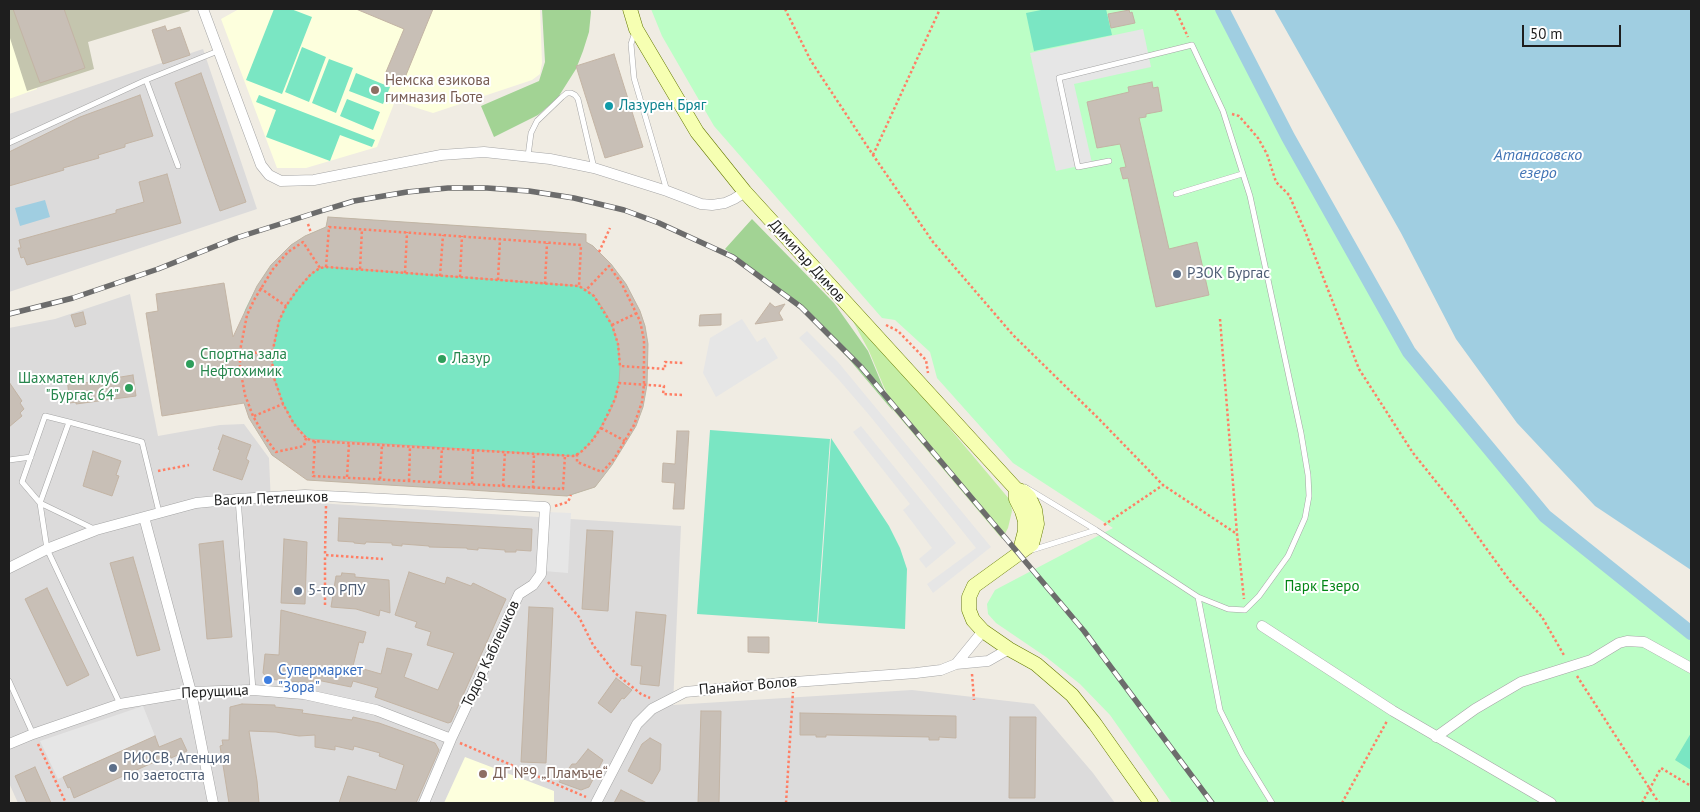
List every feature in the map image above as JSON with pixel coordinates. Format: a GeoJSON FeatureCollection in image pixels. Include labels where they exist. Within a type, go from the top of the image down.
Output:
{"type":"FeatureCollection","features":[{"type":"Feature","properties":{"kind":"main road","name":"Димитър Димов"},"geometry":{"type":"LineString","coordinates":[[630,9],[636,29],[697,132],[745,192],[1016,489],[1016,499],[1025,521],[1025,531],[1019,554]]}},
{"type":"Feature","properties":{"kind":"main road"},"geometry":{"type":"LineString","coordinates":[[1019,554],[974,586],[969,598],[969,610],[973,620],[983,631],[1009,649],[1036,664],[1072,695],[1151,803]]}},
{"type":"Feature","properties":{"kind":"street"},"geometry":{"type":"LineString","coordinates":[[203,9],[261,165],[269,175],[281,180],[314,180],[441,155],[484,152],[528,156],[594,168],[701,204],[712,205],[734,199],[745,192]]}},
{"type":"Feature","properties":{"kind":"street","name":"Васил Петлешков"},"geometry":{"type":"LineString","coordinates":[[9,568],[48,549],[96,530],[196,503],[238,498],[326,496],[545,508]]}},
{"type":"Feature","properties":{"kind":"street"},"geometry":{"type":"LineString","coordinates":[[541,574],[545,508]]}},
{"type":"Feature","properties":{"kind":"street"},"geometry":{"type":"LineString","coordinates":[[144,517],[191,692],[213,803]]}},
{"type":"Feature","properties":{"kind":"street","name":"Тодор Каблешков"},"geometry":{"type":"LineString","coordinates":[[424,803],[451,739],[518,594],[533,585],[541,574]]}},
{"type":"Feature","properties":{"kind":"street"},"geometry":{"type":"LineString","coordinates":[[1262,626],[1393,711],[1551,803]]}},
{"type":"Feature","properties":{"kind":"street"},"geometry":{"type":"LineString","coordinates":[[956,664],[983,631]]}},
{"type":"Feature","properties":{"kind":"street"},"geometry":{"type":"LineString","coordinates":[[1436,737],[1482,704],[1515,685],[1591,660],[1620,643],[1644,642],[1691,668]]}},
{"type":"Feature","properties":{"kind":"street","name":"Панайот Волов"},"geometry":{"type":"LineString","coordinates":[[597,802],[637,724],[652,709],[685,692],[941,670],[956,664],[988,661],[1009,649]]}},
{"type":"Feature","properties":{"kind":"street","name":"Перущица"},"geometry":{"type":"LineString","coordinates":[[9,744],[120,704],[191,692],[253,690],[304,694],[376,710],[451,739]]}},
{"type":"Feature","properties":{"kind":"lane"},"geometry":{"type":"LineString","coordinates":[[636,29],[631,44],[634,78],[667,191]]}},
{"type":"Feature","properties":{"kind":"lane"},"geometry":{"type":"LineString","coordinates":[[1016,489],[1024,486],[1032,490],[1198,597],[1228,609],[1245,610],[1259,596],[1288,556],[1305,518],[1309,496],[1308,475],[1301,433],[1252,205],[1223,111],[1192,45],[1059,78],[1078,168],[1109,161]]}},
{"type":"Feature","properties":{"kind":"lane"},"geometry":{"type":"LineString","coordinates":[[9,143],[146,80],[218,51]]}},
{"type":"Feature","properties":{"kind":"lane"},"geometry":{"type":"LineString","coordinates":[[146,80],[178,166]]}},
{"type":"Feature","properties":{"kind":"lane"},"geometry":{"type":"LineString","coordinates":[[528,156],[533,127],[562,96],[571,93],[578,99],[594,168]]}},
{"type":"Feature","properties":{"kind":"lane"},"geometry":{"type":"LineString","coordinates":[[1176,194],[1242,174]]}},
{"type":"Feature","properties":{"kind":"lane"},"geometry":{"type":"LineString","coordinates":[[96,530],[40,503],[22,482],[45,416],[142,442],[159,512]]}},
{"type":"Feature","properties":{"kind":"lane"},"geometry":{"type":"LineString","coordinates":[[69,422],[40,503],[48,549],[120,704]]}},
{"type":"Feature","properties":{"kind":"lane"},"geometry":{"type":"LineString","coordinates":[[9,460],[31,457]]}},
{"type":"Feature","properties":{"kind":"lane"},"geometry":{"type":"LineString","coordinates":[[238,498],[253,690]]}},
{"type":"Feature","properties":{"kind":"lane"},"geometry":{"type":"LineString","coordinates":[[1019,554],[1096,530]]}},
{"type":"Feature","properties":{"kind":"lane"},"geometry":{"type":"LineString","coordinates":[[1198,597],[1220,710],[1242,754],[1272,803]]}},
{"type":"Feature","properties":{"kind":"lane"},"geometry":{"type":"LineString","coordinates":[[9,681],[33,734]]}},
{"type":"Feature","properties":{"kind":"path"},"geometry":{"type":"LineString","coordinates":[[785,9],[811,61],[873,156],[933,242],[1013,334],[1163,485],[1237,534]]}},
{"type":"Feature","properties":{"kind":"path"},"geometry":{"type":"LineString","coordinates":[[873,156],[940,9]]}},
{"type":"Feature","properties":{"kind":"path"},"geometry":{"type":"LineString","coordinates":[[1174,9],[1192,45]]}},
{"type":"Feature","properties":{"kind":"path"},"geometry":{"type":"LineString","coordinates":[[1223,111],[1239,116],[1258,138],[1267,154],[1276,182],[1289,195],[1359,369],[1413,453],[1454,504],[1510,581],[1542,617],[1570,666],[1659,803]]}},
{"type":"Feature","properties":{"kind":"path"},"geometry":{"type":"LineString","coordinates":[[308,224],[311,233]]}},
{"type":"Feature","properties":{"kind":"path"},"geometry":{"type":"LineString","coordinates":[[326,267],[329,227],[462,236],[581,245],[579,286]]}},
{"type":"Feature","properties":{"kind":"path"},"geometry":{"type":"LineString","coordinates":[[599,252],[610,228]]}},
{"type":"Feature","properties":{"kind":"path"},"geometry":{"type":"LineString","coordinates":[[360,269],[362,229]]}},
{"type":"Feature","properties":{"kind":"path"},"geometry":{"type":"LineString","coordinates":[[405,273],[408,232]]}},
{"type":"Feature","properties":{"kind":"path"},"geometry":{"type":"LineString","coordinates":[[440,276],[443,235]]}},
{"type":"Feature","properties":{"kind":"path"},"geometry":{"type":"LineString","coordinates":[[460,277],[462,236]]}},
{"type":"Feature","properties":{"kind":"path"},"geometry":{"type":"LineString","coordinates":[[498,280],[500,239]]}},
{"type":"Feature","properties":{"kind":"path"},"geometry":{"type":"LineString","coordinates":[[306,438],[304,446],[276,452],[264,437],[245,395],[240,368],[240,352],[247,316],[260,288],[288,252],[303,242],[320,268]]}},
{"type":"Feature","properties":{"kind":"path"},"geometry":{"type":"LineString","coordinates":[[545,284],[547,243]]}},
{"type":"Feature","properties":{"kind":"path"},"geometry":{"type":"LineString","coordinates":[[577,454],[577,462],[602,472],[626,441],[634,425],[642,402],[645,367],[644,340],[637,313],[622,284],[609,266],[586,290]]}},
{"type":"Feature","properties":{"kind":"path"},"geometry":{"type":"LineString","coordinates":[[682,396],[664,394],[664,386],[619,383],[615,399],[601,428],[591,442],[577,454],[565,455],[315,441],[306,438],[294,424],[283,404],[273,375],[272,354],[279,321],[286,306],[311,274],[320,268],[326,267],[579,286],[594,296],[612,325],[618,344],[620,366],[665,369],[665,362],[683,364]]}},
{"type":"Feature","properties":{"kind":"path"},"geometry":{"type":"LineString","coordinates":[[260,288],[286,306]]}},
{"type":"Feature","properties":{"kind":"path"},"geometry":{"type":"LineString","coordinates":[[612,325],[637,313]]}},
{"type":"Feature","properties":{"kind":"path"},"geometry":{"type":"LineString","coordinates":[[1220,319],[1245,610]]}},
{"type":"Feature","properties":{"kind":"path"},"geometry":{"type":"LineString","coordinates":[[885,325],[898,331],[926,360],[929,378]]}},
{"type":"Feature","properties":{"kind":"path"},"geometry":{"type":"LineString","coordinates":[[240,352],[272,354]]}},
{"type":"Feature","properties":{"kind":"path"},"geometry":{"type":"LineString","coordinates":[[253,416],[283,404]]}},
{"type":"Feature","properties":{"kind":"path"},"geometry":{"type":"LineString","coordinates":[[601,428],[626,441]]}},
{"type":"Feature","properties":{"kind":"path"},"geometry":{"type":"LineString","coordinates":[[315,441],[313,476],[347,478],[563,490],[565,455]]}},
{"type":"Feature","properties":{"kind":"path"},"geometry":{"type":"LineString","coordinates":[[347,478],[349,443]]}},
{"type":"Feature","properties":{"kind":"path"},"geometry":{"type":"LineString","coordinates":[[380,479],[382,445]]}},
{"type":"Feature","properties":{"kind":"path"},"geometry":{"type":"LineString","coordinates":[[409,481],[410,446]]}},
{"type":"Feature","properties":{"kind":"path"},"geometry":{"type":"LineString","coordinates":[[440,483],[442,448]]}},
{"type":"Feature","properties":{"kind":"path"},"geometry":{"type":"LineString","coordinates":[[472,484],[473,450]]}},
{"type":"Feature","properties":{"kind":"path"},"geometry":{"type":"LineString","coordinates":[[504,486],[505,452]]}},
{"type":"Feature","properties":{"kind":"path"},"geometry":{"type":"LineString","coordinates":[[533,488],[534,453]]}},
{"type":"Feature","properties":{"kind":"path"},"geometry":{"type":"LineString","coordinates":[[150,473],[189,465]]}},
{"type":"Feature","properties":{"kind":"path"},"geometry":{"type":"LineString","coordinates":[[1096,530],[1163,485]]}},
{"type":"Feature","properties":{"kind":"path"},"geometry":{"type":"LineString","coordinates":[[545,508],[568,502],[571,495]]}},
{"type":"Feature","properties":{"kind":"path"},"geometry":{"type":"LineString","coordinates":[[325,605],[326,496]]}},
{"type":"Feature","properties":{"kind":"path"},"geometry":{"type":"LineString","coordinates":[[325,555],[383,560]]}},
{"type":"Feature","properties":{"kind":"path"},"geometry":{"type":"LineString","coordinates":[[541,574],[579,617],[593,645],[615,673],[641,694],[663,703]]}},
{"type":"Feature","properties":{"kind":"path"},"geometry":{"type":"LineString","coordinates":[[972,663],[974,700]]}},
{"type":"Feature","properties":{"kind":"path"},"geometry":{"type":"LineString","coordinates":[[786,803],[794,682]]}},
{"type":"Feature","properties":{"kind":"path"},"geometry":{"type":"LineString","coordinates":[[1342,803],[1393,711]]}},
{"type":"Feature","properties":{"kind":"path"},"geometry":{"type":"LineString","coordinates":[[33,734],[66,803]]}},
{"type":"Feature","properties":{"kind":"path"},"geometry":{"type":"LineString","coordinates":[[451,739],[597,802]]}},
{"type":"Feature","properties":{"kind":"path"},"geometry":{"type":"LineString","coordinates":[[1642,803],[1662,768],[1691,786]]}},
{"type":"Feature","properties":{"kind":"shaded area"},"geometry":{"type":"Polygon","coordinates":[[[9,9],[189,9],[190,11],[88,42],[94,69],[27,91],[9,35],[9,9]]]}},
{"type":"Feature","properties":{"kind":"shaded area","name":"Немска езикова гимназия Гьоте"},"geometry":{"type":"Polygon","coordinates":[[[239,9],[540,9],[542,63],[540,74],[532,80],[433,113],[395,101],[377,147],[306,168],[277,168],[221,19],[239,9]]]}},
{"type":"Feature","properties":{"kind":"shaded area"},"geometry":{"type":"Polygon","coordinates":[[[9,10],[37,89],[9,99],[9,10]]]}},
{"type":"Feature","properties":{"kind":"shaded area"},"geometry":{"type":"Polygon","coordinates":[[[1143,29],[1151,67],[1074,84],[1092,163],[1056,171],[1030,53],[1143,29]]]}},
{"type":"Feature","properties":{"kind":"shaded area"},"geometry":{"type":"Polygon","coordinates":[[[203,49],[257,209],[9,292],[9,114],[203,49]]]}},
{"type":"Feature","properties":{"kind":"shaded area"},"geometry":{"type":"Polygon","coordinates":[[[130,294],[158,436],[220,425],[244,424],[269,458],[271,504],[317,503],[681,526],[673,705],[912,690],[1034,704],[1093,773],[1115,803],[18,803],[9,783],[9,328],[55,319],[130,294]]]}},
{"type":"Feature","properties":{"kind":"shaded area"},"geometry":{"type":"Polygon","coordinates":[[[742,319],[757,342],[765,337],[778,358],[716,397],[703,373],[710,338],[742,319]]]}},
{"type":"Feature","properties":{"kind":"shaded area"},"geometry":{"type":"Polygon","coordinates":[[[807,331],[838,362],[991,547],[933,593],[927,584],[976,548],[870,416],[799,338],[807,331]]]}},
{"type":"Feature","properties":{"kind":"shaded area"},"geometry":{"type":"Polygon","coordinates":[[[861,426],[956,543],[926,568],[919,559],[932,548],[903,510],[910,504],[853,432],[861,426]]]}},
{"type":"Feature","properties":{"kind":"shaded area"},"geometry":{"type":"Polygon","coordinates":[[[547,512],[571,513],[568,573],[544,571],[547,512]]]}},
{"type":"Feature","properties":{"kind":"shaded area"},"geometry":{"type":"Polygon","coordinates":[[[143,706],[155,736],[58,779],[40,741],[143,706]]]}},
{"type":"Feature","properties":{"kind":"shaded area","name":"ДГ №9 „Пламъче“"},"geometry":{"type":"Polygon","coordinates":[[[465,757],[554,791],[554,803],[444,803],[465,757]]]}},
{"type":"Feature","properties":{"kind":"green space"},"geometry":{"type":"Polygon","coordinates":[[[274,9],[291,9],[312,17],[282,94],[246,80],[274,9]]]}},
{"type":"Feature","properties":{"kind":"green space"},"geometry":{"type":"Polygon","coordinates":[[[542,9],[590,9],[589,32],[583,51],[576,69],[557,99],[538,115],[494,137],[481,106],[539,81],[545,62],[542,9]]]}},
{"type":"Feature","properties":{"kind":"green space","name":"Парк Езеро"},"geometry":{"type":"Polygon","coordinates":[[[651,9],[1224,9],[1340,230],[1409,352],[1547,523],[1691,634],[1691,803],[1172,803],[1110,715],[1080,684],[1046,657],[996,623],[988,614],[987,604],[995,590],[1113,528],[1013,463],[937,378],[930,352],[895,320],[882,318],[714,126],[662,36],[651,9]]]}},
{"type":"Feature","properties":{"kind":"green space"},"geometry":{"type":"Polygon","coordinates":[[[1046,9],[1106,9],[1112,35],[1034,51],[1026,13],[1046,9]]]}},
{"type":"Feature","properties":{"kind":"green space"},"geometry":{"type":"Polygon","coordinates":[[[302,47],[326,57],[309,102],[285,92],[302,47]]]}},
{"type":"Feature","properties":{"kind":"green space"},"geometry":{"type":"Polygon","coordinates":[[[329,59],[353,68],[336,113],[312,103],[329,59]]]}},
{"type":"Feature","properties":{"kind":"green space"},"geometry":{"type":"Polygon","coordinates":[[[356,73],[390,87],[383,104],[349,91],[356,73]]]}},
{"type":"Feature","properties":{"kind":"green space"},"geometry":{"type":"Polygon","coordinates":[[[259,95],[375,140],[372,147],[340,135],[330,161],[266,137],[276,110],[256,102],[259,95]]]}},
{"type":"Feature","properties":{"kind":"green space"},"geometry":{"type":"Polygon","coordinates":[[[347,99],[380,112],[373,130],[340,116],[347,99]]]}},
{"type":"Feature","properties":{"kind":"green space","name":"Лазур"},"geometry":{"type":"Polygon","coordinates":[[[328,217],[586,234],[586,242],[593,246],[611,264],[626,284],[640,311],[648,344],[647,385],[643,407],[636,426],[612,465],[595,487],[568,496],[308,480],[272,455],[249,418],[236,350],[245,310],[257,286],[271,265],[291,245],[305,236],[326,227],[328,217]]]}},
{"type":"Feature","properties":{"kind":"green space"},"geometry":{"type":"Polygon","coordinates":[[[752,219],[834,303],[868,351],[893,411],[848,358],[788,297],[725,249],[752,219]]]}},
{"type":"Feature","properties":{"kind":"green space"},"geometry":{"type":"Polygon","coordinates":[[[841,299],[1010,500],[1012,511],[1008,528],[1002,539],[894,411],[869,351],[841,299]]]}},
{"type":"Feature","properties":{"kind":"green space"},"geometry":{"type":"Polygon","coordinates":[[[710,430],[830,439],[817,622],[697,614],[710,430]]]}},
{"type":"Feature","properties":{"kind":"green space"},"geometry":{"type":"Polygon","coordinates":[[[831,438],[889,526],[900,548],[907,569],[905,629],[818,623],[831,438]]]}},
{"type":"Feature","properties":{"kind":"green space"},"geometry":{"type":"Polygon","coordinates":[[[1691,733],[1691,770],[1675,760],[1691,733]]]}},
{"type":"Feature","properties":{"kind":"water","name":"Атанасовско езеро"},"geometry":{"type":"Polygon","coordinates":[[[1274,9],[1691,9],[1691,570],[1595,506],[1517,423],[1456,339],[1401,233],[1274,9]]]}},
{"type":"Feature","properties":{"kind":"water"},"geometry":{"type":"Polygon","coordinates":[[[45,200],[50,217],[20,226],[15,208],[45,200]]]}},
{"type":"Feature","properties":{"kind":"building"},"geometry":{"type":"Polygon","coordinates":[[[13,9],[64,9],[85,68],[40,83],[13,9]]]}},
{"type":"Feature","properties":{"kind":"building"},"geometry":{"type":"Polygon","coordinates":[[[356,9],[433,9],[404,80],[386,72],[404,29],[356,9]]]}},
{"type":"Feature","properties":{"kind":"building"},"geometry":{"type":"Polygon","coordinates":[[[1129,10],[1130,13],[1132,12],[1135,23],[1111,28],[1108,14],[1129,10]]]}},
{"type":"Feature","properties":{"kind":"building"},"geometry":{"type":"Polygon","coordinates":[[[165,26],[167,31],[180,27],[190,55],[163,64],[152,30],[165,26]]]}},
{"type":"Feature","properties":{"kind":"building","name":"Лазурен Бряг"},"geometry":{"type":"Polygon","coordinates":[[[614,54],[643,147],[605,158],[576,66],[614,54]]]}},
{"type":"Feature","properties":{"kind":"building"},"geometry":{"type":"Polygon","coordinates":[[[201,73],[246,202],[220,211],[175,83],[201,73]]]}},
{"type":"Feature","properties":{"kind":"building"},"geometry":{"type":"Polygon","coordinates":[[[1152,82],[1153,88],[1158,87],[1162,111],[1146,114],[1146,117],[1139,118],[1169,249],[1197,242],[1209,295],[1156,307],[1128,178],[1123,179],[1120,168],[1126,167],[1120,144],[1097,148],[1087,102],[1129,92],[1128,87],[1152,82]]]}},
{"type":"Feature","properties":{"kind":"building"},"geometry":{"type":"Polygon","coordinates":[[[140,95],[153,136],[125,144],[125,147],[98,155],[99,158],[9,186],[9,152],[80,117],[140,95]]]}},
{"type":"Feature","properties":{"kind":"building"},"geometry":{"type":"Polygon","coordinates":[[[167,174],[181,223],[27,265],[24,257],[21,258],[18,248],[21,248],[19,240],[116,213],[116,210],[144,202],[139,182],[167,174]]]}},
{"type":"Feature","properties":{"kind":"building"},"geometry":{"type":"Polygon","coordinates":[[[328,217],[586,234],[586,242],[593,246],[611,264],[626,284],[640,311],[648,344],[647,385],[643,407],[636,426],[612,465],[595,487],[567,496],[307,480],[272,455],[249,418],[244,403],[162,416],[146,313],[158,311],[156,294],[224,283],[233,337],[257,286],[271,265],[291,245],[305,236],[326,227],[328,217]],[[320,268],[311,274],[297,290],[279,321],[272,354],[273,375],[283,404],[294,424],[309,439],[573,456],[580,453],[591,442],[609,414],[619,383],[620,366],[618,344],[612,325],[594,296],[579,286],[320,268]]]}},
{"type":"Feature","properties":{"kind":"building"},"geometry":{"type":"Polygon","coordinates":[[[770,303],[775,307],[785,304],[779,313],[783,320],[755,324],[770,303]]]}},
{"type":"Feature","properties":{"kind":"building"},"geometry":{"type":"Polygon","coordinates":[[[83,312],[86,324],[75,327],[71,315],[83,312]]]}},
{"type":"Feature","properties":{"kind":"building"},"geometry":{"type":"Polygon","coordinates":[[[721,314],[721,325],[699,326],[700,315],[721,314]]]}},
{"type":"Feature","properties":{"kind":"building"},"geometry":{"type":"Polygon","coordinates":[[[133,375],[136,396],[76,404],[76,402],[70,403],[67,379],[79,377],[79,381],[84,380],[84,383],[133,375]]]}},
{"type":"Feature","properties":{"kind":"building"},"geometry":{"type":"Polygon","coordinates":[[[9,382],[22,401],[20,403],[24,409],[20,413],[22,416],[9,427],[9,382]]]}},
{"type":"Feature","properties":{"kind":"building"},"geometry":{"type":"Polygon","coordinates":[[[677,431],[689,431],[684,509],[673,509],[675,483],[662,482],[663,463],[675,464],[677,431]]]}},
{"type":"Feature","properties":{"kind":"building"},"geometry":{"type":"Polygon","coordinates":[[[223,435],[251,445],[246,459],[249,461],[242,480],[213,470],[223,435]]]}},
{"type":"Feature","properties":{"kind":"building"},"geometry":{"type":"Polygon","coordinates":[[[93,451],[121,461],[116,475],[119,476],[112,496],[83,486],[93,451]]]}},
{"type":"Feature","properties":{"kind":"building"},"geometry":{"type":"Polygon","coordinates":[[[339,518],[532,529],[531,551],[516,550],[516,552],[505,552],[505,550],[478,548],[478,550],[338,541],[339,518]]]}},
{"type":"Feature","properties":{"kind":"building"},"geometry":{"type":"Polygon","coordinates":[[[587,530],[613,531],[608,611],[582,609],[587,530]]]}},
{"type":"Feature","properties":{"kind":"building"},"geometry":{"type":"Polygon","coordinates":[[[284,539],[307,542],[305,604],[281,603],[284,539]]]}},
{"type":"Feature","properties":{"kind":"building"},"geometry":{"type":"Polygon","coordinates":[[[223,541],[232,637],[207,639],[199,544],[223,541]]]}},
{"type":"Feature","properties":{"kind":"building"},"geometry":{"type":"Polygon","coordinates":[[[133,557],[160,650],[137,656],[110,563],[133,557]]]}},
{"type":"Feature","properties":{"kind":"building"},"geometry":{"type":"Polygon","coordinates":[[[409,572],[445,584],[447,577],[471,586],[473,583],[506,599],[451,722],[448,723],[375,697],[378,688],[353,681],[351,687],[317,680],[317,684],[268,679],[263,673],[265,654],[279,655],[281,610],[366,632],[363,643],[359,642],[353,666],[381,674],[387,648],[412,654],[404,677],[438,690],[454,653],[427,645],[431,632],[415,627],[417,622],[395,615],[409,572]]]}},
{"type":"Feature","properties":{"kind":"building"},"geometry":{"type":"Polygon","coordinates":[[[342,573],[355,574],[355,577],[389,580],[390,613],[380,610],[379,616],[356,609],[331,607],[336,576],[341,576],[342,573]]]}},
{"type":"Feature","properties":{"kind":"building"},"geometry":{"type":"Polygon","coordinates":[[[47,588],[89,675],[67,686],[25,599],[47,588]]]}},
{"type":"Feature","properties":{"kind":"building"},"geometry":{"type":"Polygon","coordinates":[[[529,607],[553,608],[546,763],[521,762],[529,607]]]}},
{"type":"Feature","properties":{"kind":"building"},"geometry":{"type":"Polygon","coordinates":[[[636,612],[666,615],[659,686],[640,684],[642,666],[631,665],[636,612]]]}},
{"type":"Feature","properties":{"kind":"building"},"geometry":{"type":"Polygon","coordinates":[[[748,637],[769,637],[769,653],[748,652],[748,637]]]}},
{"type":"Feature","properties":{"kind":"building"},"geometry":{"type":"Polygon","coordinates":[[[616,678],[632,690],[624,699],[622,698],[611,713],[598,703],[616,678]]]}},
{"type":"Feature","properties":{"kind":"building"},"geometry":{"type":"Polygon","coordinates":[[[242,704],[275,705],[275,707],[303,710],[302,713],[352,720],[353,717],[379,723],[435,743],[439,750],[416,803],[339,803],[348,776],[396,790],[404,765],[379,756],[380,753],[354,746],[353,750],[335,746],[335,750],[315,747],[315,735],[299,736],[276,732],[249,731],[259,803],[229,803],[220,746],[223,745],[222,740],[229,740],[230,707],[242,704]]]}},
{"type":"Feature","properties":{"kind":"building"},"geometry":{"type":"Polygon","coordinates":[[[701,711],[721,711],[719,803],[698,803],[701,711]]]}},
{"type":"Feature","properties":{"kind":"building"},"geometry":{"type":"Polygon","coordinates":[[[800,713],[956,716],[956,738],[939,737],[939,740],[929,740],[929,737],[826,735],[826,737],[816,737],[816,735],[800,735],[800,713]]]}},
{"type":"Feature","properties":{"kind":"building"},"geometry":{"type":"Polygon","coordinates":[[[1010,717],[1036,717],[1035,798],[1009,798],[1010,717]]]}},
{"type":"Feature","properties":{"kind":"building","name":"РИОСВ, Агенция по заетостта"},"geometry":{"type":"Polygon","coordinates":[[[155,736],[159,747],[181,738],[187,751],[171,758],[170,755],[74,798],[70,787],[68,788],[63,777],[155,736]]]}},
{"type":"Feature","properties":{"kind":"building"},"geometry":{"type":"Polygon","coordinates":[[[650,738],[661,744],[660,770],[652,784],[628,771],[642,744],[650,738]]]}},
{"type":"Feature","properties":{"kind":"building"},"geometry":{"type":"Polygon","coordinates":[[[588,749],[603,760],[589,787],[581,790],[559,782],[572,764],[576,764],[588,749]]]}},
{"type":"Feature","properties":{"kind":"building"},"geometry":{"type":"Polygon","coordinates":[[[35,767],[51,803],[27,803],[15,776],[35,767]]]}},
{"type":"Feature","properties":{"kind":"building"},"geometry":{"type":"Polygon","coordinates":[[[621,790],[647,803],[614,803],[621,790]]]}},
{"type":"Feature","properties":{"kind":"waterway"},"geometry":{"type":"LineString","coordinates":[[1222,9],[1288,137],[1409,352],[1545,516],[1691,633]]}},
{"type":"Feature","properties":{"kind":"railway"},"geometry":{"type":"LineString","coordinates":[[9,314],[73,298],[158,269],[236,238],[321,211],[354,201],[407,192],[448,188],[529,191],[574,198],[624,210],[659,223],[733,257],[801,307],[862,368],[1084,631],[1212,803]]}},
{"type":"Feature","properties":{"kind":"place","name":"Немска езикова гимназия Гьоте"},"geometry":{"type":"Point","coordinates":[375,90]}},
{"type":"Feature","properties":{"kind":"place","name":"Лазурен Бряг"},"geometry":{"type":"Point","coordinates":[609,106]}},
{"type":"Feature","properties":{"kind":"place","name":"РЗОК Бургас"},"geometry":{"type":"Point","coordinates":[1177,274]}},
{"type":"Feature","properties":{"kind":"place","name":"Лазур"},"geometry":{"type":"Point","coordinates":[442,359]}},
{"type":"Feature","properties":{"kind":"place","name":"Спортна зала Нефтохимик"},"geometry":{"type":"Point","coordinates":[190,364]}},
{"type":"Feature","properties":{"kind":"place","name":"Шахматен клуб \"Бургас 64\""},"geometry":{"type":"Point","coordinates":[129,388]}},
{"type":"Feature","properties":{"kind":"place","name":"5-то РПУ"},"geometry":{"type":"Point","coordinates":[298,591]}},
{"type":"Feature","properties":{"kind":"place","name":"Супермаркет \"Зора\""},"geometry":{"type":"Point","coordinates":[268,680]}},
{"type":"Feature","properties":{"kind":"place","name":"РИОСВ, Агенция по заетостта"},"geometry":{"type":"Point","coordinates":[113,768]}},
{"type":"Feature","properties":{"kind":"place","name":"ДГ №9 „Пламъче“"},"geometry":{"type":"Point","coordinates":[483,774]}}]}
